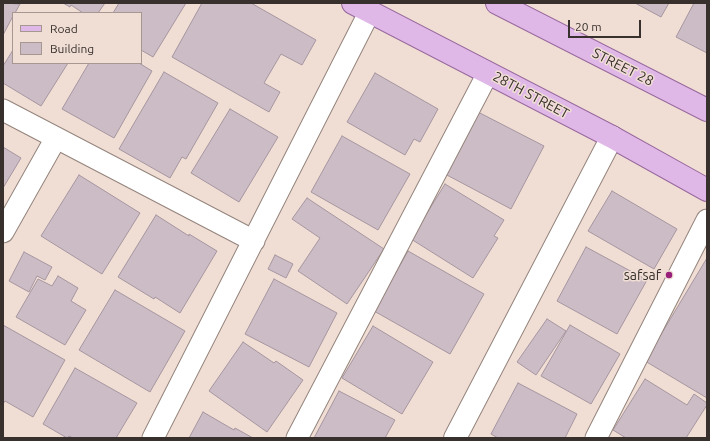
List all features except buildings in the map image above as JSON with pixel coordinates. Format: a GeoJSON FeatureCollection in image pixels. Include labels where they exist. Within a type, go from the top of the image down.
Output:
{"type":"FeatureCollection","features":[{"type":"Feature","properties":{"kind":"main road","name":"STREET 28"},"geometry":{"type":"LineString","coordinates":[[497,3],[707,110]]}},
{"type":"Feature","properties":{"kind":"main road","name":"28TH STREET"},"geometry":{"type":"LineString","coordinates":[[362,7],[612,137],[707,190]]}},
{"type":"Feature","properties":{"kind":"street"},"geometry":{"type":"LineString","coordinates":[[153,438],[254,241],[362,7]]}},
{"type":"Feature","properties":{"kind":"street"},"geometry":{"type":"LineString","coordinates":[[297,438],[488,73]]}},
{"type":"Feature","properties":{"kind":"street"},"geometry":{"type":"LineString","coordinates":[[3,110],[254,241]]}},
{"type":"Feature","properties":{"kind":"street"},"geometry":{"type":"LineString","coordinates":[[455,438],[612,137]]}},
{"type":"Feature","properties":{"kind":"street"},"geometry":{"type":"LineString","coordinates":[[3,232],[56,138]]}},
{"type":"Feature","properties":{"kind":"street"},"geometry":{"type":"LineString","coordinates":[[596,438],[707,220]]}},
{"type":"Feature","properties":{"kind":"place","name":"safsaf"},"geometry":{"type":"Point","coordinates":[669,275]}}]}
